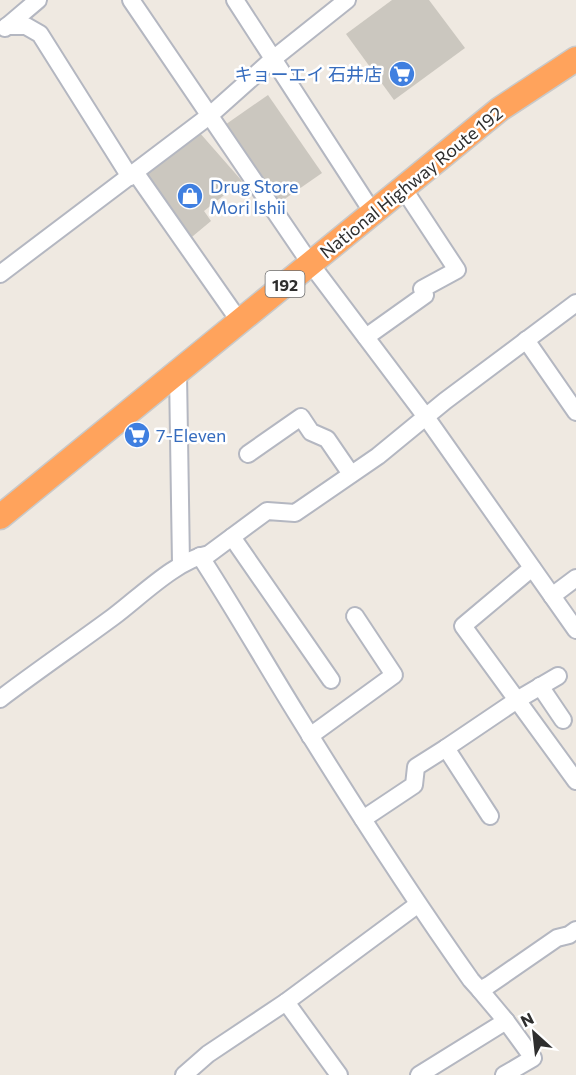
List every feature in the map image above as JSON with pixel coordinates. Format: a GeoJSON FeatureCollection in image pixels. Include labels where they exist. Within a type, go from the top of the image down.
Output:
{"type":"FeatureCollection","features":[{"type":"Feature","properties":{"kind":"highway","name":"National Highway Route 192"},"geometry":{"type":"LineString","coordinates":[[0,517],[500,109],[576,59]]}},
{"type":"Feature","properties":{"kind":"street"},"geometry":{"type":"LineString","coordinates":[[4,29],[38,0]]}},
{"type":"Feature","properties":{"kind":"street"},"geometry":{"type":"LineString","coordinates":[[131,0],[310,263],[426,417],[576,630]]}},
{"type":"Feature","properties":{"kind":"street"},"geometry":{"type":"LineString","coordinates":[[235,0],[373,213]]}},
{"type":"Feature","properties":{"kind":"street"},"geometry":{"type":"LineString","coordinates":[[0,274],[209,116],[273,59],[347,0]]}},
{"type":"Feature","properties":{"kind":"street"},"geometry":{"type":"LineString","coordinates":[[4,29],[26,26],[40,34],[133,175],[240,322]]}},
{"type":"Feature","properties":{"kind":"street"},"geometry":{"type":"LineString","coordinates":[[366,337],[425,295],[422,289],[457,270],[403,188]]}},
{"type":"Feature","properties":{"kind":"street"},"geometry":{"type":"LineString","coordinates":[[0,699],[136,600],[181,564],[209,554],[267,511],[295,513],[378,456],[526,340],[575,307]]}},
{"type":"Feature","properties":{"kind":"street"},"geometry":{"type":"LineString","coordinates":[[526,340],[576,412]]}},
{"type":"Feature","properties":{"kind":"street"},"geometry":{"type":"LineString","coordinates":[[178,373],[181,564]]}},
{"type":"Feature","properties":{"kind":"street"},"geometry":{"type":"LineString","coordinates":[[248,454],[301,417],[311,432],[327,439],[351,474]]}},
{"type":"Feature","properties":{"kind":"street"},"geometry":{"type":"LineString","coordinates":[[232,537],[331,680]]}},
{"type":"Feature","properties":{"kind":"street"},"geometry":{"type":"LineString","coordinates":[[200,556],[417,905],[471,980],[506,1021],[533,1058],[504,1075]]}},
{"type":"Feature","properties":{"kind":"street"},"geometry":{"type":"LineString","coordinates":[[532,568],[463,626],[576,781]]}},
{"type":"Feature","properties":{"kind":"street"},"geometry":{"type":"LineString","coordinates":[[552,596],[576,578]]}},
{"type":"Feature","properties":{"kind":"street"},"geometry":{"type":"LineString","coordinates":[[310,736],[394,675],[355,616]]}},
{"type":"Feature","properties":{"kind":"street"},"geometry":{"type":"LineString","coordinates":[[363,819],[414,786],[416,767],[517,700],[558,676]]}},
{"type":"Feature","properties":{"kind":"street"},"geometry":{"type":"LineString","coordinates":[[540,686],[563,720]]}},
{"type":"Feature","properties":{"kind":"street"},"geometry":{"type":"LineString","coordinates":[[446,748],[490,816]]}},
{"type":"Feature","properties":{"kind":"street"},"geometry":{"type":"LineString","coordinates":[[184,1075],[207,1054],[286,1002],[417,905]]}},
{"type":"Feature","properties":{"kind":"street"},"geometry":{"type":"LineString","coordinates":[[480,990],[557,938],[569,935],[576,930]]}},
{"type":"Feature","properties":{"kind":"street"},"geometry":{"type":"LineString","coordinates":[[286,1002],[339,1075]]}},
{"type":"Feature","properties":{"kind":"street"},"geometry":{"type":"LineString","coordinates":[[419,1075],[506,1021]]}},
{"type":"Feature","properties":{"kind":"building","name":"キョーエイ 石井店"},"geometry":{"type":"Polygon","coordinates":[[[392,0],[429,0],[465,48],[394,100],[346,34],[392,0]]]}},
{"type":"Feature","properties":{"kind":"building"},"geometry":{"type":"Polygon","coordinates":[[[268,95],[322,173],[276,205],[222,127],[268,95]]]}},
{"type":"Feature","properties":{"kind":"building","name":"Drug Store Mori Ishii"},"geometry":{"type":"Polygon","coordinates":[[[199,132],[242,181],[204,211],[211,221],[187,241],[143,174],[199,132]]]}},
{"type":"Feature","properties":{"kind":"place","name":"キョーエイ 石井店"},"geometry":{"type":"Point","coordinates":[402,74]}},
{"type":"Feature","properties":{"kind":"place","name":"Drug Store Mori Ishii"},"geometry":{"type":"Point","coordinates":[190,196]}},
{"type":"Feature","properties":{"kind":"place","name":"7-Eleven"},"geometry":{"type":"Point","coordinates":[137,435]}}]}
